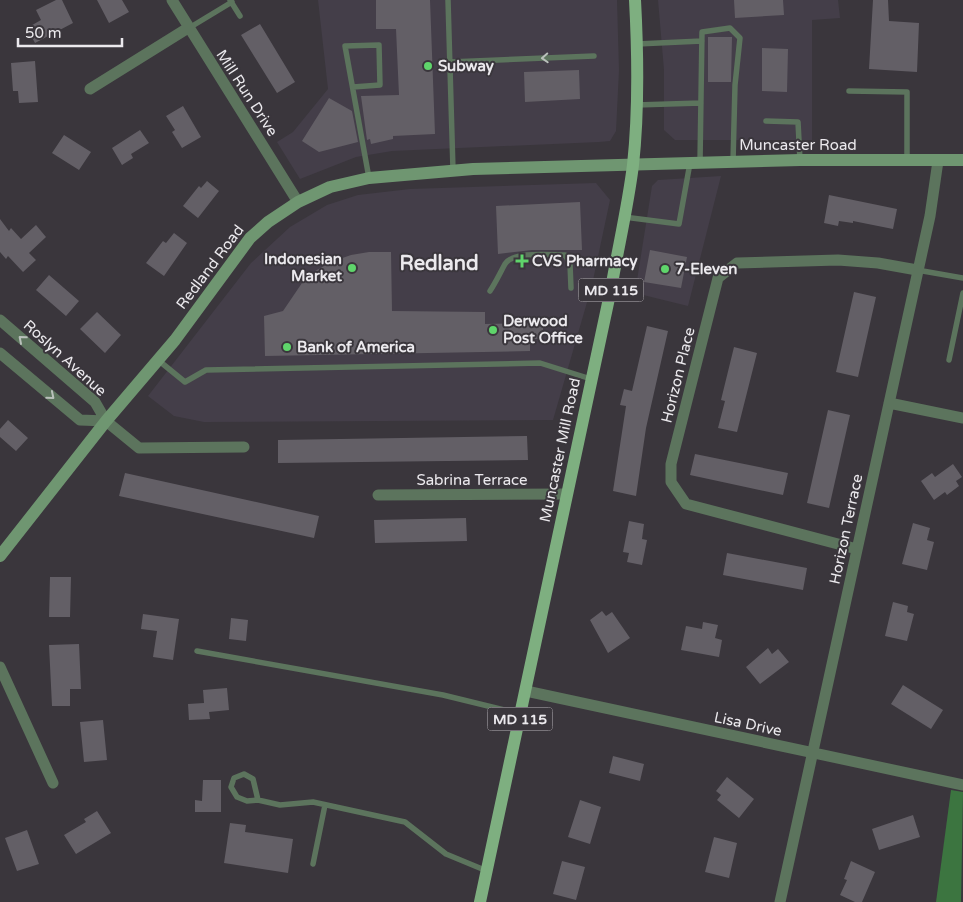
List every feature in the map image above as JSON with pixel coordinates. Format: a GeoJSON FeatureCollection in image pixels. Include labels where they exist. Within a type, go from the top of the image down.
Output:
{"type":"FeatureCollection","features":[{"type":"Feature","properties":{"kind":"main road","name":"Muncaster Mill Road"},"geometry":{"type":"LineString","coordinates":[[480,902],[611,289],[624,217],[632,165],[636,105],[637,44],[635,0]]}},
{"type":"Feature","properties":{"kind":"main road","name":"Muncaster Road"},"geometry":{"type":"LineString","coordinates":[[632,165],[800,160],[963,160]]}},
{"type":"Feature","properties":{"kind":"main road","name":"Redland Road"},"geometry":{"type":"LineString","coordinates":[[0,556],[106,421],[158,360],[250,238],[268,222],[298,202],[330,188],[370,178],[453,170],[632,165]]}},
{"type":"Feature","properties":{"kind":"street","name":"Mill Run Drive"},"geometry":{"type":"LineString","coordinates":[[172,0],[298,202]]}},
{"type":"Feature","properties":{"kind":"street"},"geometry":{"type":"LineString","coordinates":[[90,89],[188,28]]}},
{"type":"Feature","properties":{"kind":"street","name":"Horizon Terrace"},"geometry":{"type":"LineString","coordinates":[[780,902],[930,216],[938,161]]}},
{"type":"Feature","properties":{"kind":"street","name":"Horizon Place"},"geometry":{"type":"LineString","coordinates":[[857,549],[686,504],[671,482],[671,464],[718,278],[737,263],[838,260],[878,263],[917,270]]}},
{"type":"Feature","properties":{"kind":"street","name":"Roslyn Avenue"},"geometry":{"type":"LineString","coordinates":[[0,320],[95,402],[106,421],[138,448],[244,447]]}},
{"type":"Feature","properties":{"kind":"street","name":"Roslyn Avenue"},"geometry":{"type":"LineString","coordinates":[[0,353],[80,420],[106,421]]}},
{"type":"Feature","properties":{"kind":"street"},"geometry":{"type":"LineString","coordinates":[[889,403],[963,418]]}},
{"type":"Feature","properties":{"kind":"street","name":"Sabrina Terrace"},"geometry":{"type":"LineString","coordinates":[[378,495],[566,494]]}},
{"type":"Feature","properties":{"kind":"street"},"geometry":{"type":"LineString","coordinates":[[0,667],[53,783]]}},
{"type":"Feature","properties":{"kind":"street","name":"Lisa Drive"},"geometry":{"type":"LineString","coordinates":[[526,691],[963,785]]}},
{"type":"Feature","properties":{"kind":"lane"},"geometry":{"type":"LineString","coordinates":[[448,0],[453,170]]}},
{"type":"Feature","properties":{"kind":"lane"},"geometry":{"type":"LineString","coordinates":[[188,28],[231,1],[240,16]]}},
{"type":"Feature","properties":{"kind":"lane"},"geometry":{"type":"LineString","coordinates":[[624,217],[679,224],[695,162],[701,103],[702,32],[730,28],[740,38],[735,85],[733,162]]}},
{"type":"Feature","properties":{"kind":"lane"},"geometry":{"type":"LineString","coordinates":[[637,44],[702,41]]}},
{"type":"Feature","properties":{"kind":"lane"},"geometry":{"type":"LineString","coordinates":[[353,87],[380,85],[379,45],[345,46],[370,178]]}},
{"type":"Feature","properties":{"kind":"lane"},"geometry":{"type":"LineString","coordinates":[[450,62],[594,56]]}},
{"type":"Feature","properties":{"kind":"lane"},"geometry":{"type":"LineString","coordinates":[[849,91],[907,92],[907,161]]}},
{"type":"Feature","properties":{"kind":"lane"},"geometry":{"type":"LineString","coordinates":[[636,105],[701,103]]}},
{"type":"Feature","properties":{"kind":"lane"},"geometry":{"type":"LineString","coordinates":[[766,121],[798,122],[800,160]]}},
{"type":"Feature","properties":{"kind":"lane"},"geometry":{"type":"LineString","coordinates":[[490,291],[506,263],[512,258],[521,255],[565,254],[570,264],[571,288]]}},
{"type":"Feature","properties":{"kind":"lane"},"geometry":{"type":"LineString","coordinates":[[917,270],[963,278]]}},
{"type":"Feature","properties":{"kind":"lane"},"geometry":{"type":"LineString","coordinates":[[948,360],[963,293]]}},
{"type":"Feature","properties":{"kind":"lane"},"geometry":{"type":"LineString","coordinates":[[158,360],[185,382],[206,370],[540,363],[591,379]]}},
{"type":"Feature","properties":{"kind":"lane"},"geometry":{"type":"LineString","coordinates":[[197,651],[442,695],[521,714]]}},
{"type":"Feature","properties":{"kind":"lane"},"geometry":{"type":"LineString","coordinates":[[258,800],[253,779],[244,774],[234,778],[231,787],[237,797],[247,801],[258,800],[280,805],[313,802],[405,822],[446,854],[487,871]]}},
{"type":"Feature","properties":{"kind":"lane"},"geometry":{"type":"LineString","coordinates":[[313,864],[325,805]]}},
{"type":"Feature","properties":{"kind":"shaded area"},"geometry":{"type":"Polygon","coordinates":[[[318,0],[617,0],[619,70],[616,131],[610,141],[599,142],[392,151],[356,157],[300,179],[277,142],[293,132],[328,89],[318,0]]]}},
{"type":"Feature","properties":{"kind":"shaded area"},"geometry":{"type":"Polygon","coordinates":[[[658,0],[838,0],[840,18],[812,20],[812,140],[675,140],[664,130],[664,70],[658,0]]]}},
{"type":"Feature","properties":{"kind":"shaded area"},"geometry":{"type":"Polygon","coordinates":[[[721,176],[688,306],[635,293],[652,186],[658,180],[721,176]]]}},
{"type":"Feature","properties":{"kind":"shaded area"},"geometry":{"type":"Polygon","coordinates":[[[596,183],[610,200],[592,285],[553,420],[204,422],[174,416],[148,396],[251,263],[290,227],[327,205],[358,195],[410,189],[596,183]]]}},
{"type":"Feature","properties":{"kind":"green space"},"geometry":{"type":"Polygon","coordinates":[[[951,790],[963,792],[961,902],[936,902],[951,790]]]}},
{"type":"Feature","properties":{"kind":"building"},"geometry":{"type":"Polygon","coordinates":[[[56,0],[62,0],[73,23],[35,43],[27,28],[41,20],[36,10],[56,0]]]}},
{"type":"Feature","properties":{"kind":"building"},"geometry":{"type":"Polygon","coordinates":[[[97,0],[122,0],[129,12],[109,23],[97,0]]]}},
{"type":"Feature","properties":{"kind":"building"},"geometry":{"type":"Polygon","coordinates":[[[376,0],[430,0],[435,134],[393,136],[393,139],[371,144],[370,139],[367,140],[361,96],[399,95],[396,29],[376,29],[376,0]]]}},
{"type":"Feature","properties":{"kind":"building"},"geometry":{"type":"Polygon","coordinates":[[[734,0],[783,0],[784,15],[735,18],[734,0]]]}},
{"type":"Feature","properties":{"kind":"building"},"geometry":{"type":"Polygon","coordinates":[[[873,0],[888,0],[889,21],[919,23],[917,72],[869,69],[873,0]]]}},
{"type":"Feature","properties":{"kind":"building"},"geometry":{"type":"Polygon","coordinates":[[[260,24],[295,82],[277,93],[241,35],[260,24]]]}},
{"type":"Feature","properties":{"kind":"building"},"geometry":{"type":"Polygon","coordinates":[[[708,37],[732,37],[731,82],[708,82],[708,37]]]}},
{"type":"Feature","properties":{"kind":"building"},"geometry":{"type":"Polygon","coordinates":[[[762,48],[788,49],[787,92],[762,91],[762,48]]]}},
{"type":"Feature","properties":{"kind":"building"},"geometry":{"type":"Polygon","coordinates":[[[35,61],[38,102],[19,103],[18,91],[13,91],[11,63],[35,61]]]}},
{"type":"Feature","properties":{"kind":"building"},"geometry":{"type":"Polygon","coordinates":[[[579,70],[580,99],[525,102],[524,72],[579,70]]]}},
{"type":"Feature","properties":{"kind":"building"},"geometry":{"type":"Polygon","coordinates":[[[329,98],[352,111],[358,142],[319,152],[302,141],[329,98]]]}},
{"type":"Feature","properties":{"kind":"building"},"geometry":{"type":"Polygon","coordinates":[[[183,106],[201,137],[182,148],[172,132],[175,130],[166,116],[183,106]]]}},
{"type":"Feature","properties":{"kind":"building"},"geometry":{"type":"Polygon","coordinates":[[[140,130],[149,143],[131,154],[133,158],[122,165],[112,148],[140,130]]]}},
{"type":"Feature","properties":{"kind":"building"},"geometry":{"type":"Polygon","coordinates":[[[64,135],[91,152],[79,170],[52,153],[64,135]]]}},
{"type":"Feature","properties":{"kind":"building"},"geometry":{"type":"Polygon","coordinates":[[[207,181],[219,191],[198,218],[183,206],[199,186],[201,188],[207,181]]]}},
{"type":"Feature","properties":{"kind":"building"},"geometry":{"type":"Polygon","coordinates":[[[829,195],[897,209],[893,229],[853,221],[853,223],[839,221],[838,226],[824,223],[829,195]]]}},
{"type":"Feature","properties":{"kind":"building"},"geometry":{"type":"Polygon","coordinates":[[[580,202],[582,250],[532,250],[498,254],[496,206],[580,202]]]}},
{"type":"Feature","properties":{"kind":"building"},"geometry":{"type":"Polygon","coordinates":[[[0,219],[9,231],[11,228],[21,239],[36,225],[46,237],[29,253],[36,260],[23,272],[8,256],[6,259],[0,252],[0,219]]]}},
{"type":"Feature","properties":{"kind":"building"},"geometry":{"type":"Polygon","coordinates":[[[174,233],[187,243],[164,276],[146,263],[163,241],[166,243],[174,233]]]}},
{"type":"Feature","properties":{"kind":"building","name":"7-Eleven"},"geometry":{"type":"Polygon","coordinates":[[[650,250],[687,257],[681,288],[644,282],[650,250]]]}},
{"type":"Feature","properties":{"kind":"building"},"geometry":{"type":"Polygon","coordinates":[[[369,252],[391,252],[392,311],[485,312],[485,324],[543,323],[543,339],[530,339],[530,351],[265,356],[264,316],[283,311],[302,283],[315,271],[331,262],[351,255],[369,252]]]}},
{"type":"Feature","properties":{"kind":"building"},"geometry":{"type":"Polygon","coordinates":[[[49,275],[79,301],[66,316],[36,290],[49,275]]]}},
{"type":"Feature","properties":{"kind":"building"},"geometry":{"type":"Polygon","coordinates":[[[854,292],[876,297],[858,377],[836,372],[854,292]]]}},
{"type":"Feature","properties":{"kind":"building"},"geometry":{"type":"Polygon","coordinates":[[[97,312],[121,335],[105,353],[80,329],[97,312]]]}},
{"type":"Feature","properties":{"kind":"building"},"geometry":{"type":"Polygon","coordinates":[[[647,326],[668,331],[646,428],[636,496],[613,491],[626,406],[620,405],[624,389],[632,391],[647,326]]]}},
{"type":"Feature","properties":{"kind":"building"},"geometry":{"type":"Polygon","coordinates":[[[734,347],[757,353],[737,432],[718,428],[725,401],[721,400],[734,347]]]}},
{"type":"Feature","properties":{"kind":"building"},"geometry":{"type":"Polygon","coordinates":[[[828,410],[850,415],[829,508],[807,503],[828,410]]]}},
{"type":"Feature","properties":{"kind":"building"},"geometry":{"type":"Polygon","coordinates":[[[8,420],[28,438],[16,451],[0,437],[0,429],[8,420]]]}},
{"type":"Feature","properties":{"kind":"building"},"geometry":{"type":"Polygon","coordinates":[[[527,436],[528,460],[278,463],[278,440],[527,436]]]}},
{"type":"Feature","properties":{"kind":"building"},"geometry":{"type":"Polygon","coordinates":[[[695,454],[788,473],[783,495],[690,475],[695,454]]]}},
{"type":"Feature","properties":{"kind":"building"},"geometry":{"type":"Polygon","coordinates":[[[953,464],[962,477],[956,481],[959,486],[947,495],[945,492],[934,500],[921,481],[932,473],[935,477],[953,464]]]}},
{"type":"Feature","properties":{"kind":"building"},"geometry":{"type":"Polygon","coordinates":[[[125,473],[319,516],[314,538],[119,496],[125,473]]]}},
{"type":"Feature","properties":{"kind":"building"},"geometry":{"type":"Polygon","coordinates":[[[466,518],[467,541],[375,543],[374,520],[466,518]]]}},
{"type":"Feature","properties":{"kind":"building"},"geometry":{"type":"Polygon","coordinates":[[[629,521],[644,524],[642,539],[647,540],[642,565],[627,562],[629,553],[623,552],[629,521]]]}},
{"type":"Feature","properties":{"kind":"building"},"geometry":{"type":"Polygon","coordinates":[[[913,523],[930,528],[927,540],[934,542],[927,570],[902,564],[913,523]]]}},
{"type":"Feature","properties":{"kind":"building"},"geometry":{"type":"Polygon","coordinates":[[[727,553],[807,568],[803,590],[723,575],[727,553]]]}},
{"type":"Feature","properties":{"kind":"building"},"geometry":{"type":"Polygon","coordinates":[[[50,577],[71,577],[70,617],[49,617],[50,577]]]}},
{"type":"Feature","properties":{"kind":"building"},"geometry":{"type":"Polygon","coordinates":[[[893,602],[908,606],[907,612],[914,614],[907,641],[885,636],[893,602]]]}},
{"type":"Feature","properties":{"kind":"building"},"geometry":{"type":"Polygon","coordinates":[[[602,611],[606,616],[612,612],[630,638],[608,653],[590,620],[602,611]]]}},
{"type":"Feature","properties":{"kind":"building"},"geometry":{"type":"Polygon","coordinates":[[[143,614],[179,619],[173,660],[153,657],[157,631],[141,629],[143,614]]]}},
{"type":"Feature","properties":{"kind":"building"},"geometry":{"type":"Polygon","coordinates":[[[231,618],[248,620],[246,641],[229,639],[231,618]]]}},
{"type":"Feature","properties":{"kind":"building"},"geometry":{"type":"Polygon","coordinates":[[[703,622],[718,625],[715,638],[722,640],[719,657],[681,650],[686,626],[702,629],[703,622]]]}},
{"type":"Feature","properties":{"kind":"building"},"geometry":{"type":"Polygon","coordinates":[[[79,644],[81,689],[70,689],[70,706],[52,706],[49,645],[79,644]]]}},
{"type":"Feature","properties":{"kind":"building"},"geometry":{"type":"Polygon","coordinates":[[[768,648],[772,654],[778,649],[789,662],[760,684],[746,667],[768,648]]]}},
{"type":"Feature","properties":{"kind":"building"},"geometry":{"type":"Polygon","coordinates":[[[903,685],[943,710],[931,729],[891,704],[903,685]]]}},
{"type":"Feature","properties":{"kind":"building"},"geometry":{"type":"Polygon","coordinates":[[[227,688],[229,710],[209,712],[210,719],[189,720],[188,704],[204,703],[203,690],[227,688]]]}},
{"type":"Feature","properties":{"kind":"building"},"geometry":{"type":"Polygon","coordinates":[[[103,720],[107,760],[84,762],[80,722],[103,720]]]}},
{"type":"Feature","properties":{"kind":"building"},"geometry":{"type":"Polygon","coordinates":[[[613,756],[644,764],[640,781],[609,773],[613,756]]]}},
{"type":"Feature","properties":{"kind":"building"},"geometry":{"type":"Polygon","coordinates":[[[727,777],[754,799],[739,818],[717,800],[721,795],[716,791],[727,777]]]}},
{"type":"Feature","properties":{"kind":"building"},"geometry":{"type":"Polygon","coordinates":[[[203,780],[221,780],[221,812],[195,812],[195,800],[202,801],[203,780]]]}},
{"type":"Feature","properties":{"kind":"building"},"geometry":{"type":"Polygon","coordinates":[[[580,800],[601,807],[590,844],[568,837],[580,800]]]}},
{"type":"Feature","properties":{"kind":"building"},"geometry":{"type":"Polygon","coordinates":[[[97,811],[111,833],[76,854],[64,835],[86,822],[84,819],[97,811]]]}},
{"type":"Feature","properties":{"kind":"building"},"geometry":{"type":"Polygon","coordinates":[[[913,815],[920,837],[879,850],[872,829],[913,815]]]}},
{"type":"Feature","properties":{"kind":"building"},"geometry":{"type":"Polygon","coordinates":[[[230,823],[246,825],[245,832],[293,839],[288,873],[224,863],[230,823]]]}},
{"type":"Feature","properties":{"kind":"building"},"geometry":{"type":"Polygon","coordinates":[[[27,830],[39,864],[17,871],[5,838],[27,830]]]}},
{"type":"Feature","properties":{"kind":"building"},"geometry":{"type":"Polygon","coordinates":[[[714,837],[737,843],[729,878],[705,872],[714,837]]]}},
{"type":"Feature","properties":{"kind":"building"},"geometry":{"type":"Polygon","coordinates":[[[562,861],[585,867],[576,900],[553,894],[562,861]]]}},
{"type":"Feature","properties":{"kind":"building"},"geometry":{"type":"Polygon","coordinates":[[[851,861],[875,872],[862,902],[855,902],[840,895],[847,880],[844,879],[851,861]]]}},
{"type":"Feature","properties":{"kind":"place","name":"Subway"},"geometry":{"type":"Point","coordinates":[428,66]}},
{"type":"Feature","properties":{"kind":"place","name":"CVS Pharmacy"},"geometry":{"type":"Point","coordinates":[522,261]}},
{"type":"Feature","properties":{"kind":"place","name":"Indonesian Market"},"geometry":{"type":"Point","coordinates":[352,268]}},
{"type":"Feature","properties":{"kind":"place","name":"7-Eleven"},"geometry":{"type":"Point","coordinates":[665,269]}},
{"type":"Feature","properties":{"kind":"place","name":"Derwood Post Office"},"geometry":{"type":"Point","coordinates":[493,330]}},
{"type":"Feature","properties":{"kind":"place","name":"Bank of America"},"geometry":{"type":"Point","coordinates":[287,347]}},
{"type":"Feature","properties":{"kind":"district","name":"Redland"},"geometry":{"type":"Point","coordinates":[439,264]}}]}
